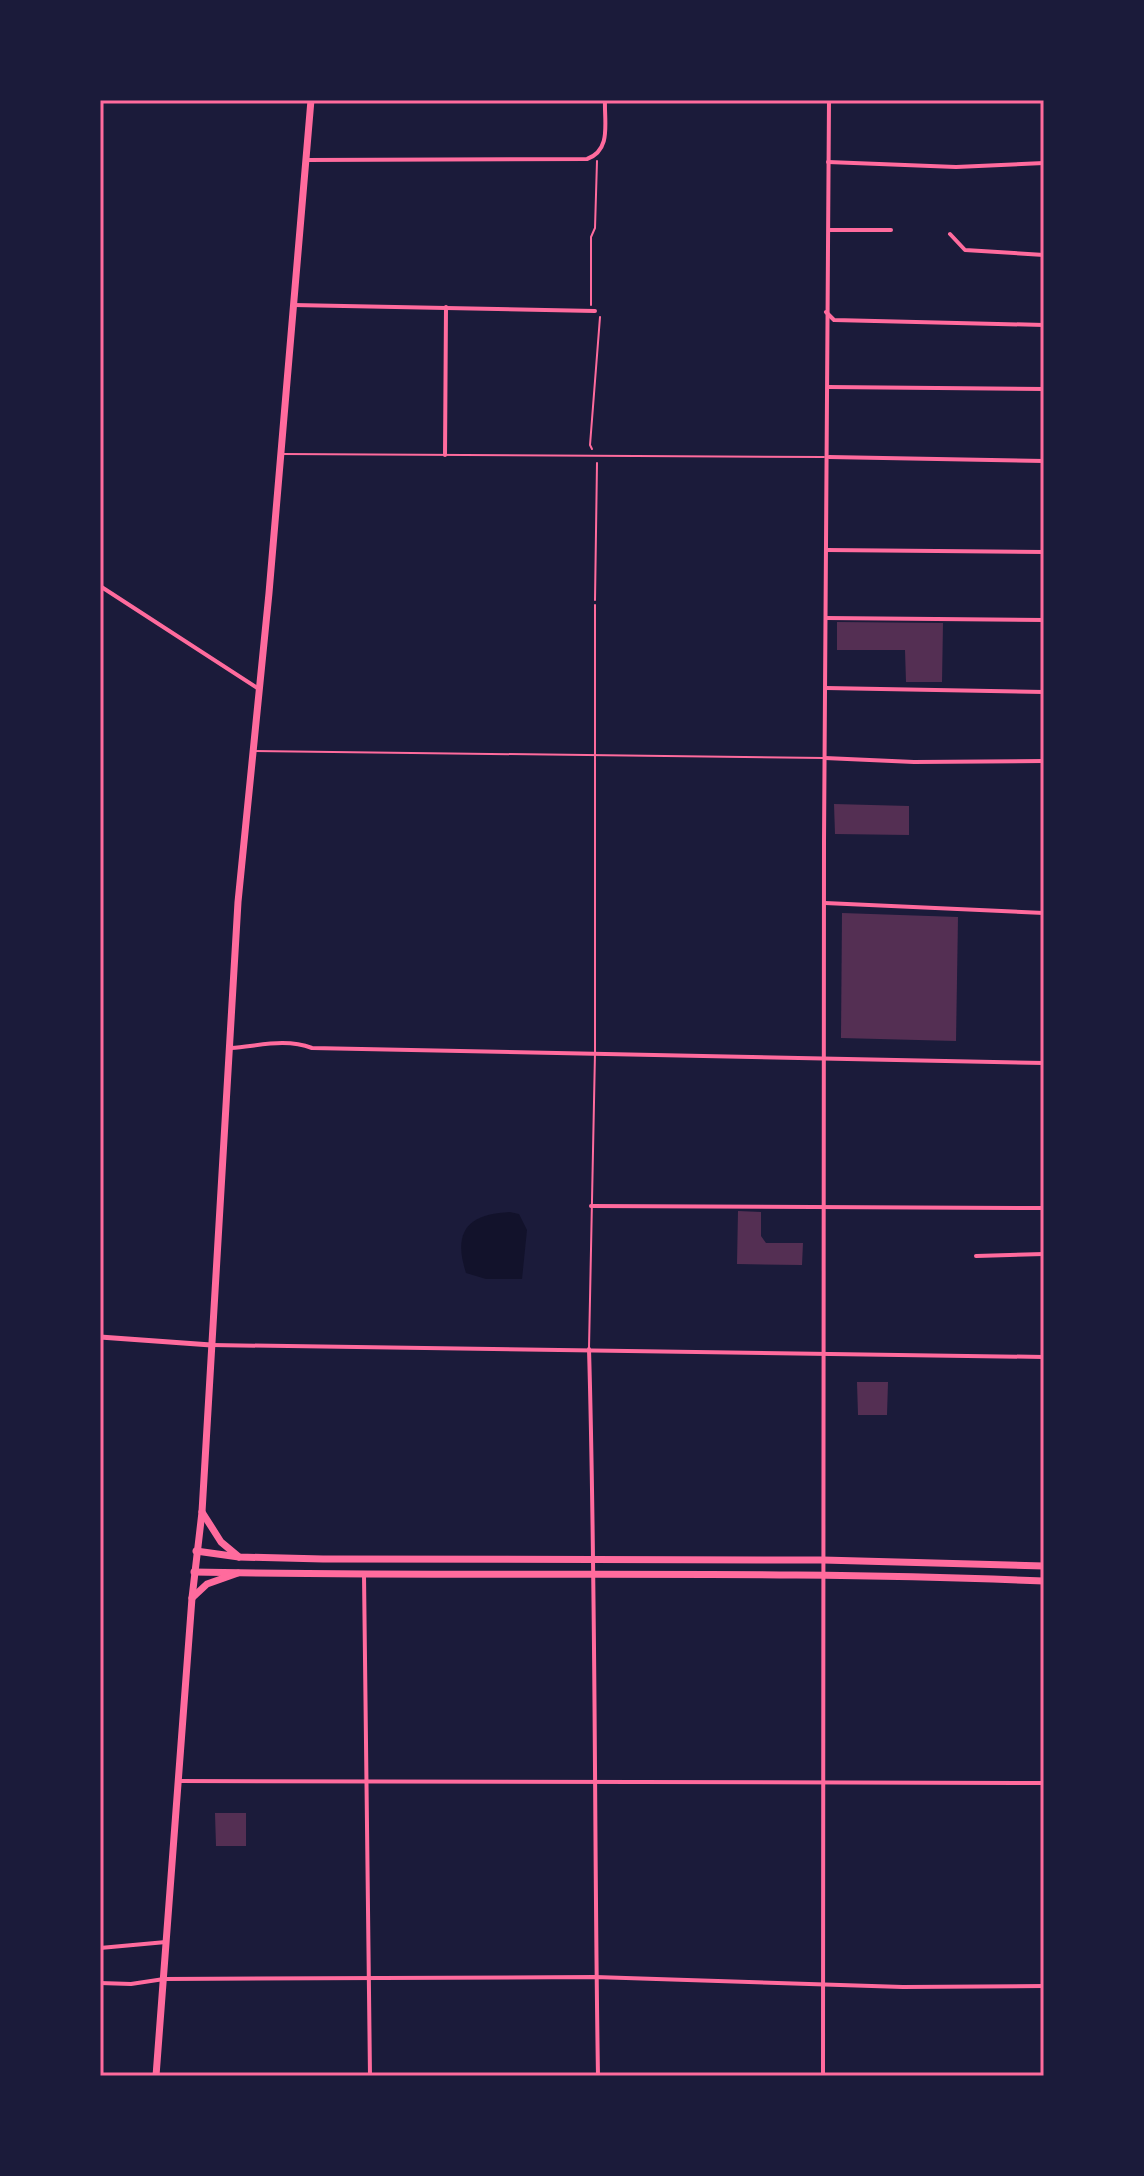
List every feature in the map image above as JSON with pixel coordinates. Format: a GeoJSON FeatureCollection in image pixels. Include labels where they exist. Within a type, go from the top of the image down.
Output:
{"type":"FeatureCollection","features":[{"type":"Feature","properties":{"kind":"main road"},"geometry":{"type":"LineString","coordinates":[[156,2076],[194,1572],[202,1512],[238,902],[260,689],[311,100]]}},
{"type":"Feature","properties":{"kind":"main road"},"geometry":{"type":"LineString","coordinates":[[202,1512],[221,1542],[239,1557]]}},
{"type":"Feature","properties":{"kind":"main road"},"geometry":{"type":"LineString","coordinates":[[196,1551],[239,1557],[323,1559],[823,1560],[1044,1566]]}},
{"type":"Feature","properties":{"kind":"main road"},"geometry":{"type":"LineString","coordinates":[[323,1559],[323,1575]]}},
{"type":"Feature","properties":{"kind":"main road"},"geometry":{"type":"LineString","coordinates":[[194,1572],[323,1575],[822,1574],[1044,1581]]}},
{"type":"Feature","properties":{"kind":"main road"},"geometry":{"type":"LineString","coordinates":[[192,1598],[207,1584],[238,1573]]}},
{"type":"Feature","properties":{"kind":"street"},"geometry":{"type":"LineString","coordinates":[[305,160],[587,159],[597,156],[605,143],[605,100]]}},
{"type":"Feature","properties":{"kind":"street"},"geometry":{"type":"LineString","coordinates":[[823,2076],[822,1574],[829,100]]}},
{"type":"Feature","properties":{"kind":"street"},"geometry":{"type":"LineString","coordinates":[[828,162],[956,167],[1044,163]]}},
{"type":"Feature","properties":{"kind":"street"},"geometry":{"type":"LineString","coordinates":[[828,230],[891,230]]}},
{"type":"Feature","properties":{"kind":"street"},"geometry":{"type":"LineString","coordinates":[[950,234],[965,250],[1044,255]]}},
{"type":"Feature","properties":{"kind":"street"},"geometry":{"type":"LineString","coordinates":[[292,305],[595,311]]}},
{"type":"Feature","properties":{"kind":"street"},"geometry":{"type":"LineString","coordinates":[[445,455],[446,307]]}},
{"type":"Feature","properties":{"kind":"street"},"geometry":{"type":"LineString","coordinates":[[826,312],[834,320],[1044,325]]}},
{"type":"Feature","properties":{"kind":"street"},"geometry":{"type":"LineString","coordinates":[[828,387],[1044,389]]}},
{"type":"Feature","properties":{"kind":"street"},"geometry":{"type":"LineString","coordinates":[[829,457],[1044,461]]}},
{"type":"Feature","properties":{"kind":"street"},"geometry":{"type":"LineString","coordinates":[[827,550],[1044,552]]}},
{"type":"Feature","properties":{"kind":"street"},"geometry":{"type":"LineString","coordinates":[[100,587],[260,689]]}},
{"type":"Feature","properties":{"kind":"street"},"geometry":{"type":"LineString","coordinates":[[826,618],[1044,620]]}},
{"type":"Feature","properties":{"kind":"street"},"geometry":{"type":"LineString","coordinates":[[825,688],[1044,692]]}},
{"type":"Feature","properties":{"kind":"street"},"geometry":{"type":"LineString","coordinates":[[825,758],[914,762],[1044,761]]}},
{"type":"Feature","properties":{"kind":"street"},"geometry":{"type":"LineString","coordinates":[[825,903],[1044,913]]}},
{"type":"Feature","properties":{"kind":"street"},"geometry":{"type":"LineString","coordinates":[[231,1048],[268,1046],[281,1041],[312,1048],[1044,1063]]}},
{"type":"Feature","properties":{"kind":"street"},"geometry":{"type":"LineString","coordinates":[[591,1206],[1044,1208]]}},
{"type":"Feature","properties":{"kind":"street"},"geometry":{"type":"LineString","coordinates":[[976,1256],[1044,1254]]}},
{"type":"Feature","properties":{"kind":"street"},"geometry":{"type":"LineString","coordinates":[[100,1337],[211,1345],[1044,1357]]}},
{"type":"Feature","properties":{"kind":"street"},"geometry":{"type":"LineString","coordinates":[[589,1349],[596,1574],[594,1780],[598,2076]]}},
{"type":"Feature","properties":{"kind":"street"},"geometry":{"type":"LineString","coordinates":[[364,1575],[370,2076]]}},
{"type":"Feature","properties":{"kind":"street"},"geometry":{"type":"LineString","coordinates":[[178,1781],[1044,1783]]}},
{"type":"Feature","properties":{"kind":"street"},"geometry":{"type":"LineString","coordinates":[[100,1948],[166,1942]]}},
{"type":"Feature","properties":{"kind":"street"},"geometry":{"type":"LineString","coordinates":[[100,1983],[131,1984],[164,1979],[595,1977],[822,1985],[1044,1986]]}},
{"type":"Feature","properties":{"kind":"lane"},"geometry":{"type":"LineString","coordinates":[[281,454],[829,457]]}},
{"type":"Feature","properties":{"kind":"lane"},"geometry":{"type":"LineString","coordinates":[[589,1349],[595,1053],[595,605]]}},
{"type":"Feature","properties":{"kind":"lane"},"geometry":{"type":"LineString","coordinates":[[253,751],[825,758]]}},
{"type":"Feature","properties":{"kind":"path"},"geometry":{"type":"LineString","coordinates":[[595,605],[597,458],[590,445],[600,317],[591,307],[591,237],[595,228],[597,156]]}},
{"type":"Feature","properties":{"kind":"shaded area"},"geometry":{"type":"Polygon","coordinates":[[[510,1212],[519,1214],[527,1230],[522,1279],[486,1279],[466,1273],[461,1246],[467,1227],[484,1216],[510,1212]]]}},
{"type":"Feature","properties":{"kind":"building"},"geometry":{"type":"Polygon","coordinates":[[[837,622],[943,623],[942,682],[906,682],[905,650],[837,650],[837,622]]]}},
{"type":"Feature","properties":{"kind":"building"},"geometry":{"type":"Polygon","coordinates":[[[834,804],[909,806],[909,835],[835,834],[834,804]]]}},
{"type":"Feature","properties":{"kind":"building"},"geometry":{"type":"Polygon","coordinates":[[[842,913],[958,917],[956,1041],[841,1038],[842,913]]]}},
{"type":"Feature","properties":{"kind":"building"},"geometry":{"type":"Polygon","coordinates":[[[738,1211],[761,1212],[761,1236],[766,1243],[803,1243],[802,1265],[737,1264],[738,1211]]]}},
{"type":"Feature","properties":{"kind":"building"},"geometry":{"type":"Polygon","coordinates":[[[857,1382],[888,1382],[887,1415],[858,1415],[857,1382]]]}},
{"type":"Feature","properties":{"kind":"building"},"geometry":{"type":"Polygon","coordinates":[[[215,1813],[246,1813],[246,1846],[216,1846],[215,1813]]]}}]}
